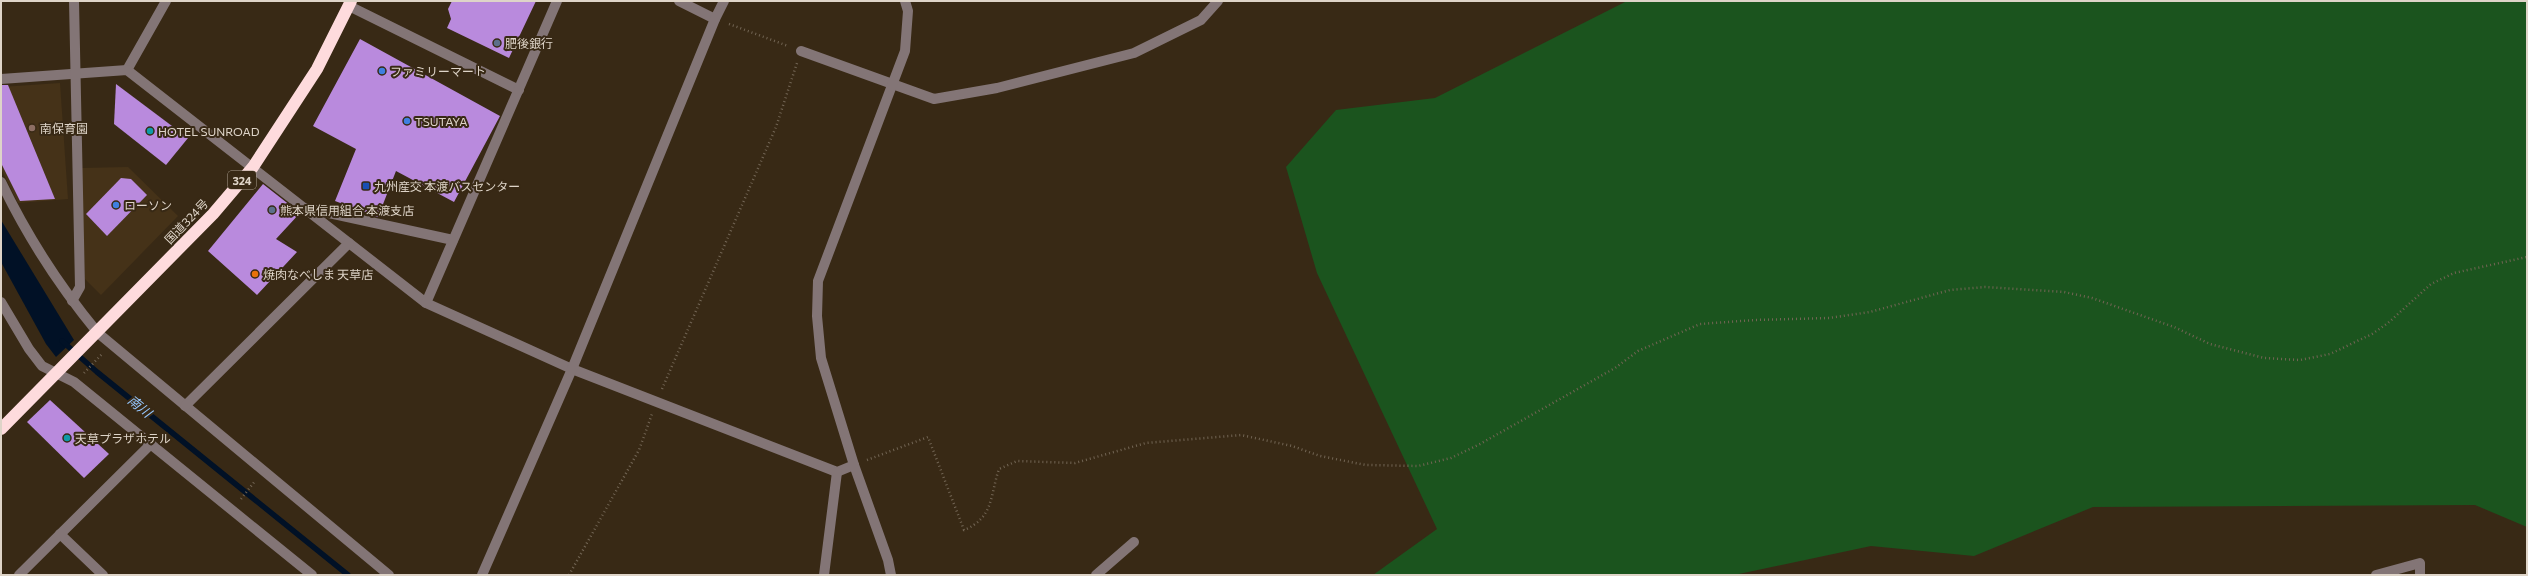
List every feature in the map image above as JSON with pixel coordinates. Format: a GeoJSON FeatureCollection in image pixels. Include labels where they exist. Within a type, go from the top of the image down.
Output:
{"type":"FeatureCollection","features":[{"type":"Feature","properties":{"kind":"highway","name":"国道324号"},"geometry":{"type":"LineString","coordinates":[[1,430],[95,336],[213,214],[253,167],[317,69],[350,4]]}},
{"type":"Feature","properties":{"kind":"street"},"geometry":{"type":"LineString","coordinates":[[72,301],[80,287],[74,1]]}},
{"type":"Feature","properties":{"kind":"street"},"geometry":{"type":"LineString","coordinates":[[127,70],[166,1]]}},
{"type":"Feature","properties":{"kind":"street"},"geometry":{"type":"LineString","coordinates":[[426,303],[557,1]]}},
{"type":"Feature","properties":{"kind":"street"},"geometry":{"type":"LineString","coordinates":[[679,1],[715,19]]}},
{"type":"Feature","properties":{"kind":"street"},"geometry":{"type":"LineString","coordinates":[[482,575],[572,369],[715,19],[724,1]]}},
{"type":"Feature","properties":{"kind":"street"},"geometry":{"type":"LineString","coordinates":[[891,575],[888,560],[854,465],[821,358],[817,316],[818,281],[905,51],[908,11],[905,1]]}},
{"type":"Feature","properties":{"kind":"street"},"geometry":{"type":"LineString","coordinates":[[801,51],[934,99],[997,88],[1134,53],[1201,20],[1218,1]]}},
{"type":"Feature","properties":{"kind":"street"},"geometry":{"type":"LineString","coordinates":[[350,4],[519,90]]}},
{"type":"Feature","properties":{"kind":"street"},"geometry":{"type":"LineString","coordinates":[[1,80],[127,70],[426,303],[572,369],[837,472],[854,465]]}},
{"type":"Feature","properties":{"kind":"street"},"geometry":{"type":"LineString","coordinates":[[1,182],[18,216],[95,336],[185,406],[389,575]]}},
{"type":"Feature","properties":{"kind":"street"},"geometry":{"type":"LineString","coordinates":[[304,208],[453,240]]}},
{"type":"Feature","properties":{"kind":"street"},"geometry":{"type":"LineString","coordinates":[[185,406],[349,243]]}},
{"type":"Feature","properties":{"kind":"street"},"geometry":{"type":"LineString","coordinates":[[1,302],[29,349],[42,366],[61,370],[312,575]]}},
{"type":"Feature","properties":{"kind":"street"},"geometry":{"type":"LineString","coordinates":[[19,575],[151,444]]}},
{"type":"Feature","properties":{"kind":"street"},"geometry":{"type":"LineString","coordinates":[[824,575],[837,472]]}},
{"type":"Feature","properties":{"kind":"street"},"geometry":{"type":"LineString","coordinates":[[60,534],[103,575]]}},
{"type":"Feature","properties":{"kind":"street"},"geometry":{"type":"LineString","coordinates":[[1096,575],[1134,542]]}},
{"type":"Feature","properties":{"kind":"street"},"geometry":{"type":"LineString","coordinates":[[2376,575],[2420,563],[2420,575]]}},
{"type":"Feature","properties":{"kind":"path"},"geometry":{"type":"LineString","coordinates":[[569,575],[639,450],[657,402],[776,127],[801,51],[715,19]]}},
{"type":"Feature","properties":{"kind":"path"},"geometry":{"type":"LineString","coordinates":[[854,465],[928,437],[964,530],[975,525],[984,518],[994,495],[993,486],[999,470],[1017,461],[1075,463],[1146,443],[1241,435],[1292,446],[1320,456],[1366,465],[1418,466],[1451,458],[1480,444],[1602,375],[1638,351],[1700,324],[1829,318],[1870,312],[1950,290],[1985,287],[2020,288],[2064,292],[2092,298],[2174,327],[2210,344],[2264,358],[2300,360],[2330,354],[2372,334],[2388,323],[2431,284],[2454,273],[2527,257]]}},
{"type":"Feature","properties":{"kind":"path"},"geometry":{"type":"LineString","coordinates":[[84,372],[98,358]]}},
{"type":"Feature","properties":{"kind":"path"},"geometry":{"type":"LineString","coordinates":[[240,501],[254,483]]}},
{"type":"Feature","properties":{"kind":"shaded area","name":"南保育園"},"geometry":{"type":"Polygon","coordinates":[[[60,83],[68,199],[18,203],[1,169],[1,87],[60,83]]]}},
{"type":"Feature","properties":{"kind":"shaded area"},"geometry":{"type":"Polygon","coordinates":[[[128,167],[178,216],[101,295],[85,279],[81,168],[128,167]]]}},
{"type":"Feature","properties":{"kind":"green space"},"geometry":{"type":"Polygon","coordinates":[[[1627,1],[2527,1],[2527,527],[2475,505],[2093,507],[1974,556],[1871,546],[1734,575],[1373,575],[1437,529],[1317,273],[1286,167],[1336,110],[1435,98],[1627,1]]]}},
{"type":"Feature","properties":{"kind":"water"},"geometry":{"type":"Polygon","coordinates":[[[1,220],[74,340],[56,357],[46,344],[1,262],[1,220]]]}},
{"type":"Feature","properties":{"kind":"building","name":"肥後銀行"},"geometry":{"type":"Polygon","coordinates":[[[452,1],[536,1],[509,58],[447,28],[451,19],[448,9],[452,1]]]}},
{"type":"Feature","properties":{"kind":"building","name":"TSUTAYA"},"geometry":{"type":"Polygon","coordinates":[[[360,39],[500,116],[454,202],[396,171],[378,217],[335,201],[356,149],[313,126],[360,39]]]}},
{"type":"Feature","properties":{"kind":"building","name":"HOTEL SUNROAD"},"geometry":{"type":"Polygon","coordinates":[[[116,84],[188,138],[166,165],[114,124],[116,84]]]}},
{"type":"Feature","properties":{"kind":"building"},"geometry":{"type":"Polygon","coordinates":[[[1,85],[8,85],[55,199],[20,201],[1,163],[1,85]]]}},
{"type":"Feature","properties":{"kind":"building","name":"ローソン"},"geometry":{"type":"Polygon","coordinates":[[[121,178],[131,179],[147,195],[107,236],[86,214],[121,178]]]}},
{"type":"Feature","properties":{"kind":"building","name":"焼肉なべしま 天草店"},"geometry":{"type":"Polygon","coordinates":[[[263,184],[300,213],[276,239],[297,252],[257,295],[208,251],[263,184]]]}},
{"type":"Feature","properties":{"kind":"building","name":"天草プラザホテル"},"geometry":{"type":"Polygon","coordinates":[[[50,400],[109,454],[84,478],[27,422],[50,400]]]}},
{"type":"Feature","properties":{"kind":"waterway","name":"南川"},"geometry":{"type":"LineString","coordinates":[[62,341],[97,372],[348,575]]}},
{"type":"Feature","properties":{"kind":"place","name":"肥後銀行"},"geometry":{"type":"Point","coordinates":[497,43]}},
{"type":"Feature","properties":{"kind":"place","name":"ファミリーマート"},"geometry":{"type":"Point","coordinates":[382,71]}},
{"type":"Feature","properties":{"kind":"place","name":"TSUTAYA"},"geometry":{"type":"Point","coordinates":[407,121]}},
{"type":"Feature","properties":{"kind":"place","name":"南保育園"},"geometry":{"type":"Point","coordinates":[32,128]}},
{"type":"Feature","properties":{"kind":"place","name":"HOTEL SUNROAD"},"geometry":{"type":"Point","coordinates":[150,131]}},
{"type":"Feature","properties":{"kind":"place","name":"九州産交 本渡バスセンター"},"geometry":{"type":"Point","coordinates":[366,186]}},
{"type":"Feature","properties":{"kind":"place","name":"ローソン"},"geometry":{"type":"Point","coordinates":[116,205]}},
{"type":"Feature","properties":{"kind":"place","name":"熊本県信用組合 本渡支店"},"geometry":{"type":"Point","coordinates":[272,210]}},
{"type":"Feature","properties":{"kind":"place","name":"焼肉なべしま 天草店"},"geometry":{"type":"Point","coordinates":[255,274]}},
{"type":"Feature","properties":{"kind":"place","name":"天草プラザホテル"},"geometry":{"type":"Point","coordinates":[67,438]}}]}
